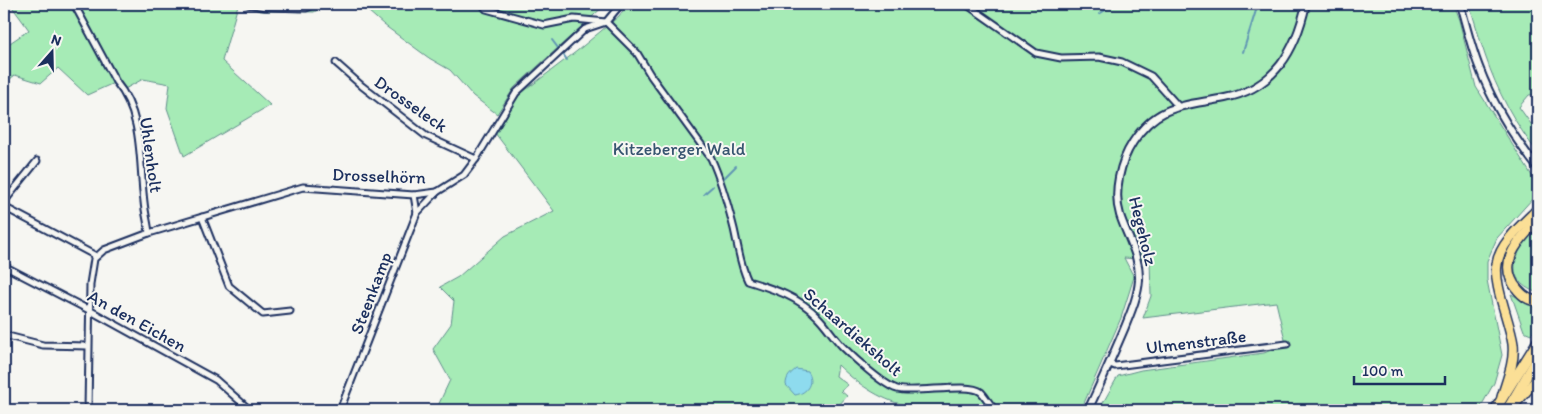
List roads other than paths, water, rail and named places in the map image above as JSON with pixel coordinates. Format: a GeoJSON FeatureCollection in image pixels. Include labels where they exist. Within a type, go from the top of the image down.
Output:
{"type":"FeatureCollection","features":[{"type":"Feature","properties":{"kind":"highway"},"geometry":{"type":"LineString","coordinates":[[1502,397],[1512,368],[1513,345],[1497,280],[1496,264],[1503,248],[1516,231],[1538,210]]}},
{"type":"Feature","properties":{"kind":"highway"},"geometry":{"type":"LineString","coordinates":[[1538,220],[1511,252],[1508,267],[1513,284],[1522,295],[1534,302],[1538,302]]}},
{"type":"Feature","properties":{"kind":"highway"},"geometry":{"type":"LineString","coordinates":[[1495,410],[1538,341]]}},
{"type":"Feature","properties":{"kind":"highway"},"geometry":{"type":"LineString","coordinates":[[1508,410],[1538,357]]}},
{"type":"Feature","properties":{"kind":"highway"},"geometry":{"type":"LineString","coordinates":[[1508,410],[1538,378]]}},
{"type":"Feature","properties":{"kind":"street","name":"Uhlenholt"},"geometry":{"type":"LineString","coordinates":[[74,4],[116,82],[123,90],[130,107],[140,143],[144,202],[149,233]]}},
{"type":"Feature","properties":{"kind":"street"},"geometry":{"type":"LineString","coordinates":[[248,4],[265,7],[306,8],[317,4]]}},
{"type":"Feature","properties":{"kind":"street"},"geometry":{"type":"LineString","coordinates":[[482,4],[486,9],[544,25],[574,19],[606,22],[620,4]]}},
{"type":"Feature","properties":{"kind":"street"},"geometry":{"type":"LineString","coordinates":[[966,4],[1036,53],[1061,58],[1099,57],[1122,62],[1151,76],[1178,106]]}},
{"type":"Feature","properties":{"kind":"street","name":"Hegeholz"},"geometry":{"type":"LineString","coordinates":[[1088,410],[1110,364],[1132,308],[1139,280],[1137,256],[1120,214],[1118,192],[1120,173],[1125,156],[1133,141],[1156,118],[1178,106],[1241,94],[1268,79],[1285,59],[1293,44],[1306,4]]}},
{"type":"Feature","properties":{"kind":"street"},"geometry":{"type":"LineString","coordinates":[[1460,4],[1472,47],[1489,90],[1508,126],[1538,168]]}},
{"type":"Feature","properties":{"kind":"street","name":"Drosselhörn"},"geometry":{"type":"LineString","coordinates":[[95,258],[104,250],[149,233],[304,187],[414,195],[437,192],[464,175],[476,159],[516,93],[585,29],[606,22]]}},
{"type":"Feature","properties":{"kind":"street","name":"Schaardieksholt"},"geometry":{"type":"LineString","coordinates":[[606,22],[637,53],[651,76],[711,158],[717,172],[733,226],[744,273],[748,281],[774,289],[798,300],[818,317],[843,347],[881,380],[898,389],[973,388],[980,392],[995,410]]}},
{"type":"Feature","properties":{"kind":"street","name":"Drosseleck"},"geometry":{"type":"LineString","coordinates":[[336,63],[426,136],[476,159]]}},
{"type":"Feature","properties":{"kind":"street"},"geometry":{"type":"LineString","coordinates":[[4,202],[37,161]]}},
{"type":"Feature","properties":{"kind":"street","name":"Steenkamp"},"geometry":{"type":"LineString","coordinates":[[340,410],[418,212],[437,192]]}},
{"type":"Feature","properties":{"kind":"street"},"geometry":{"type":"LineString","coordinates":[[414,195],[418,212]]}},
{"type":"Feature","properties":{"kind":"street"},"geometry":{"type":"LineString","coordinates":[[4,207],[95,258],[90,284],[88,410]]}},
{"type":"Feature","properties":{"kind":"street"},"geometry":{"type":"LineString","coordinates":[[202,217],[229,286],[263,314],[290,311]]}},
{"type":"Feature","properties":{"kind":"street","name":"An den Eichen"},"geometry":{"type":"LineString","coordinates":[[4,266],[90,310],[216,380],[250,410]]}},
{"type":"Feature","properties":{"kind":"street"},"geometry":{"type":"LineString","coordinates":[[4,335],[44,345],[88,346]]}},
{"type":"Feature","properties":{"kind":"street","name":"Ulmenstraße"},"geometry":{"type":"LineString","coordinates":[[1110,364],[1115,366],[1286,344]]}},
{"type":"Feature","properties":{"kind":"water"},"geometry":{"type":"Polygon","coordinates":[[[796,369],[807,371],[810,383],[803,392],[795,395],[786,385],[786,382],[790,374],[796,369]]]}},
{"type":"Feature","properties":{"kind":"waterway"},"geometry":{"type":"LineString","coordinates":[[1099,14],[1110,4]]}},
{"type":"Feature","properties":{"kind":"waterway"},"geometry":{"type":"LineString","coordinates":[[1243,52],[1258,4]]}},
{"type":"Feature","properties":{"kind":"waterway"},"geometry":{"type":"LineString","coordinates":[[552,40],[558,48]]}},
{"type":"Feature","properties":{"kind":"waterway"},"geometry":{"type":"LineString","coordinates":[[563,54],[567,60]]}},
{"type":"Feature","properties":{"kind":"waterway"},"geometry":{"type":"LineString","coordinates":[[723,179],[736,166]]}},
{"type":"Feature","properties":{"kind":"waterway"},"geometry":{"type":"LineString","coordinates":[[704,194],[713,186]]}},
{"type":"Feature","properties":{"kind":"park label","name":"Kitzeberger Wald"},"geometry":{"type":"Point","coordinates":[679,149]}}]}
